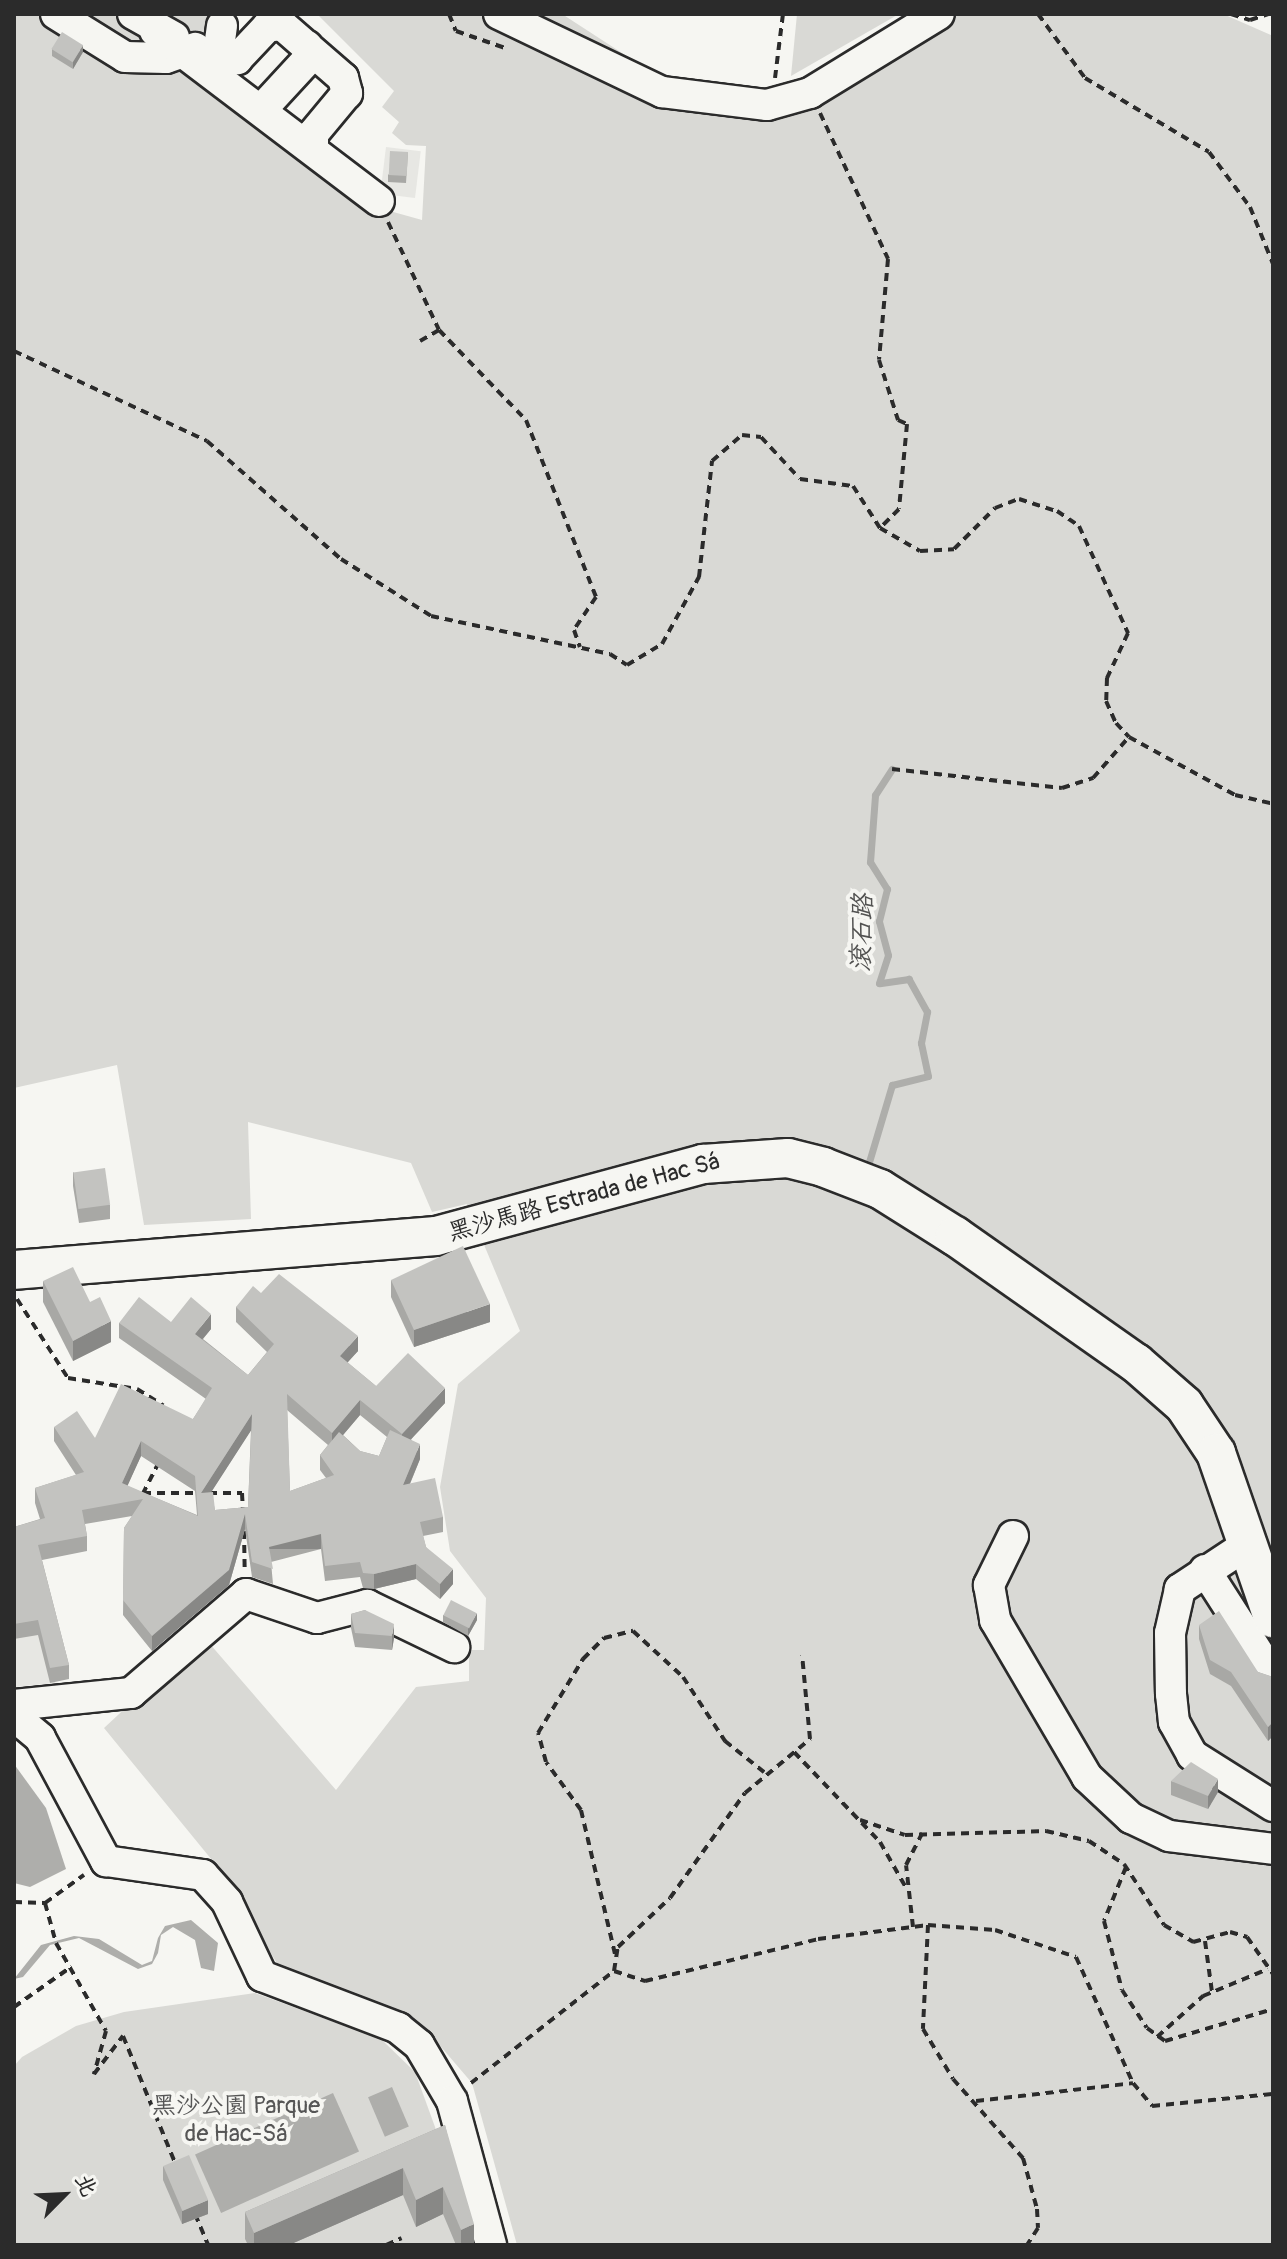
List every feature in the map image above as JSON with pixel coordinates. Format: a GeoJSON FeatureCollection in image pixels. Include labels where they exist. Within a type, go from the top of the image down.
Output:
{"type":"FeatureCollection","features":[{"type":"Feature","properties":{"kind":"main road","name":"黑沙馬路 Estrada de Hac Sá"},"geometry":{"type":"LineString","coordinates":[[14,1270],[436,1236],[703,1164],[788,1158],[851,1176],[905,1203],[1161,1383],[1216,1453],[1273,1618]]}},
{"type":"Feature","properties":{"kind":"street"},"geometry":{"type":"LineString","coordinates":[[56,14],[125,57],[184,54],[228,19]]}},
{"type":"Feature","properties":{"kind":"street"},"geometry":{"type":"LineString","coordinates":[[499,14],[662,92],[754,105],[810,93],[939,14]]}},
{"type":"Feature","properties":{"kind":"street"},"geometry":{"type":"LineString","coordinates":[[144,22],[194,37],[228,19]]}},
{"type":"Feature","properties":{"kind":"street"},"geometry":{"type":"LineString","coordinates":[[228,19],[219,47],[237,59],[278,23],[307,46],[348,88],[310,139]]}},
{"type":"Feature","properties":{"kind":"street"},"geometry":{"type":"LineString","coordinates":[[144,22],[261,110],[310,139],[379,201]]}},
{"type":"Feature","properties":{"kind":"street"},"geometry":{"type":"LineString","coordinates":[[261,110],[308,59],[307,46]]}},
{"type":"Feature","properties":{"kind":"street"},"geometry":{"type":"LineString","coordinates":[[1013,1536],[989,1585],[995,1620],[1087,1777],[1131,1818],[1169,1836],[1273,1849]]}},
{"type":"Feature","properties":{"kind":"street"},"geometry":{"type":"LineString","coordinates":[[1248,1544],[1180,1589],[1170,1633],[1174,1722],[1192,1755],[1273,1806]]}},
{"type":"Feature","properties":{"kind":"street"},"geometry":{"type":"LineString","coordinates":[[1205,1570],[1273,1676]]}},
{"type":"Feature","properties":{"kind":"street"},"geometry":{"type":"LineString","coordinates":[[14,1705],[131,1693],[246,1594],[317,1618],[367,1605],[454,1647]]}},
{"type":"Feature","properties":{"kind":"street"},"geometry":{"type":"LineString","coordinates":[[14,1716],[40,1738],[103,1857],[116,1865],[203,1875],[227,1902],[262,1976],[398,2028],[419,2045],[452,2101],[491,2245]]}},
{"type":"Feature","properties":{"kind":"path"},"geometry":{"type":"LineString","coordinates":[[778,68],[783,14]]}},
{"type":"Feature","properties":{"kind":"path"},"geometry":{"type":"LineString","coordinates":[[1038,14],[1085,78],[1209,152],[1250,207],[1273,264]]}},
{"type":"Feature","properties":{"kind":"path"},"geometry":{"type":"LineString","coordinates":[[1231,14],[1250,20],[1269,14]]}},
{"type":"Feature","properties":{"kind":"path"},"geometry":{"type":"LineString","coordinates":[[810,93],[888,259],[879,360],[898,420],[907,424],[899,509],[880,528]]}},
{"type":"Feature","properties":{"kind":"path"},"geometry":{"type":"LineString","coordinates":[[379,201],[439,330],[526,420],[596,597],[574,630],[580,647]]}},
{"type":"Feature","properties":{"kind":"path"},"geometry":{"type":"LineString","coordinates":[[420,341],[439,330]]}},
{"type":"Feature","properties":{"kind":"path"},"geometry":{"type":"LineString","coordinates":[[14,351],[207,441],[341,559],[431,616],[580,647],[627,665],[662,644],[699,577],[712,461],[742,435],[761,437],[800,479],[853,486],[880,528],[920,551],[954,549],[995,508],[1019,499],[1079,526],[1128,633],[1107,678],[1106,701],[1129,737],[1235,795],[1273,804]]}},
{"type":"Feature","properties":{"kind":"path"},"geometry":{"type":"LineString","coordinates":[[892,769],[1062,788],[1093,778],[1129,737]]}},
{"type":"Feature","properties":{"kind":"path"},"geometry":{"type":"LineString","coordinates":[[14,1293],[68,1378],[137,1389],[176,1412]]}},
{"type":"Feature","properties":{"kind":"path"},"geometry":{"type":"LineString","coordinates":[[164,1456],[143,1493],[242,1493],[246,1594]]}},
{"type":"Feature","properties":{"kind":"path"},"geometry":{"type":"LineString","coordinates":[[452,2101],[614,1971],[615,1956],[581,1810],[546,1762],[538,1733],[583,1659],[604,1638],[633,1631],[683,1677],[725,1741],[764,1772]]}},
{"type":"Feature","properties":{"kind":"path"},"geometry":{"type":"LineString","coordinates":[[615,1956],[670,1898],[764,1772],[794,1752],[813,1726],[802,1655]]}},
{"type":"Feature","properties":{"kind":"path"},"geometry":{"type":"LineString","coordinates":[[794,1752],[860,1820],[905,1886]]}},
{"type":"Feature","properties":{"kind":"path"},"geometry":{"type":"LineString","coordinates":[[860,1820],[891,1833],[1046,1831],[1089,1841],[1126,1867],[1164,1925],[1205,1941],[1230,1932],[1247,1937],[1273,1974]]}},
{"type":"Feature","properties":{"kind":"path"},"geometry":{"type":"LineString","coordinates":[[913,1927],[905,1886],[911,1847],[922,1833]]}},
{"type":"Feature","properties":{"kind":"path"},"geometry":{"type":"LineString","coordinates":[[14,1902],[45,1903],[103,1857]]}},
{"type":"Feature","properties":{"kind":"path"},"geometry":{"type":"LineString","coordinates":[[1126,1867],[1104,1921],[1122,1990],[1157,2037],[1165,2041],[1273,2009]]}},
{"type":"Feature","properties":{"kind":"path"},"geometry":{"type":"LineString","coordinates":[[45,1903],[55,1941],[107,2035],[94,2074],[123,2036],[180,2174]]}},
{"type":"Feature","properties":{"kind":"path"},"geometry":{"type":"LineString","coordinates":[[614,1971],[645,1981],[791,1943],[928,1925],[1026,1936],[1076,1957],[1133,2083],[1160,2107],[1273,2094]]}},
{"type":"Feature","properties":{"kind":"path"},"geometry":{"type":"LineString","coordinates":[[928,1925],[923,2029],[975,2101],[1012,2140],[1031,2176],[1038,2228],[1027,2245]]}},
{"type":"Feature","properties":{"kind":"path"},"geometry":{"type":"LineString","coordinates":[[1205,1941],[1212,1992]]}},
{"type":"Feature","properties":{"kind":"path"},"geometry":{"type":"LineString","coordinates":[[14,2007],[71,1967]]}},
{"type":"Feature","properties":{"kind":"path"},"geometry":{"type":"LineString","coordinates":[[1157,2037],[1212,1992],[1268,1969]]}},
{"type":"Feature","properties":{"kind":"path"},"geometry":{"type":"LineString","coordinates":[[975,2101],[1133,2083]]}},
{"type":"Feature","properties":{"kind":"path"},"geometry":{"type":"LineString","coordinates":[[191,2202],[208,2245]]}},
{"type":"Feature","properties":{"kind":"path"},"geometry":{"type":"LineString","coordinates":[[386,2245],[402,2238]]}},
{"type":"Feature","properties":{"kind":"shaded area"},"geometry":{"type":"Polygon","coordinates":[[[386,147],[421,151],[415,198],[380,194],[386,147]]]}},
{"type":"Feature","properties":{"kind":"shaded area"},"geometry":{"type":"Polygon","coordinates":[[[14,1549],[55,1683],[14,1687],[14,1549]]]}},
{"type":"Feature","properties":{"kind":"shaded area"},"geometry":{"type":"Polygon","coordinates":[[[14,1764],[46,1808],[66,1869],[30,1887],[14,1883],[14,1764]]]}},
{"type":"Feature","properties":{"kind":"shaded area"},"geometry":{"type":"Polygon","coordinates":[[[191,1920],[218,1943],[214,1971],[201,1968],[195,1940],[173,1927],[161,1935],[158,1953],[152,1964],[138,1969],[79,1938],[50,1945],[23,1977],[14,1979],[41,1945],[74,1936],[99,1939],[142,1965],[152,1961],[158,1938],[165,1926],[191,1920]]]}},
{"type":"Feature","properties":{"kind":"shaded area"},"geometry":{"type":"Polygon","coordinates":[[[392,2087],[409,2127],[385,2137],[368,2097],[392,2087]]]}},
{"type":"Feature","properties":{"kind":"shaded area"},"geometry":{"type":"Polygon","coordinates":[[[333,2093],[359,2151],[221,2213],[195,2154],[333,2093]]]}},
{"type":"Feature","properties":{"kind":"green space"},"geometry":{"type":"Polygon","coordinates":[[[14,14],[232,14],[194,37],[379,208],[422,220],[426,146],[406,145],[392,133],[399,122],[382,107],[394,91],[317,14],[562,14],[659,77],[741,93],[790,91],[911,14],[1223,14],[1273,36],[1273,2245],[517,2245],[472,2083],[436,2041],[406,2021],[288,1982],[225,1876],[104,1728],[203,1636],[336,1790],[416,1687],[469,1681],[469,1650],[484,1650],[486,1598],[450,1551],[440,1487],[458,1384],[520,1331],[467,1204],[432,1212],[411,1163],[248,1122],[251,1219],[144,1225],[117,1065],[14,1088],[14,14]]]}},
{"type":"Feature","properties":{"kind":"green space"},"geometry":{"type":"Polygon","coordinates":[[[797,14],[899,14],[791,76],[797,14]]]}},
{"type":"Feature","properties":{"kind":"green space","name":"黑沙公園 Parque de Hac-Sá"},"geometry":{"type":"Polygon","coordinates":[[[255,1993],[381,2039],[415,2072],[478,2245],[14,2245],[14,2066],[22,2057],[76,2026],[124,2012],[255,1993]]]}},
{"type":"Feature","properties":{"kind":"building"},"geometry":{"type":"Polygon","coordinates":[[[62,32],[83,45],[73,62],[51,49],[62,32]]]}},
{"type":"Feature","properties":{"kind":"building"},"geometry":{"type":"Polygon","coordinates":[[[390,151],[408,152],[407,176],[389,175],[390,151]]]}},
{"type":"Feature","properties":{"kind":"building"},"geometry":{"type":"Polygon","coordinates":[[[105,1168],[110,1205],[78,1209],[73,1172],[105,1168]]]}},
{"type":"Feature","properties":{"kind":"building"},"geometry":{"type":"Polygon","coordinates":[[[463,1246],[490,1304],[414,1330],[391,1280],[463,1246]]]}},
{"type":"Feature","properties":{"kind":"building"},"geometry":{"type":"Polygon","coordinates":[[[73,1267],[90,1302],[100,1297],[111,1321],[73,1341],[43,1281],[73,1267]]]}},
{"type":"Feature","properties":{"kind":"building"},"geometry":{"type":"Polygon","coordinates":[[[279,1274],[358,1336],[340,1356],[376,1386],[408,1353],[445,1388],[402,1434],[360,1400],[332,1433],[287,1394],[290,1491],[334,1475],[320,1455],[339,1432],[360,1451],[379,1456],[390,1430],[420,1444],[403,1485],[435,1478],[443,1517],[420,1522],[426,1547],[453,1569],[440,1584],[416,1564],[374,1574],[363,1573],[360,1562],[325,1566],[321,1534],[269,1547],[273,1569],[252,1562],[245,1514],[229,1570],[152,1636],[123,1600],[124,1528],[143,1499],[82,1510],[87,1536],[38,1545],[69,1665],[50,1668],[38,1620],[14,1624],[14,1527],[45,1518],[35,1488],[84,1472],[54,1427],[77,1411],[95,1438],[121,1384],[193,1419],[212,1388],[119,1323],[139,1297],[171,1322],[191,1297],[211,1314],[195,1334],[248,1375],[274,1344],[236,1307],[253,1286],[261,1293],[279,1274]],[[252,1414],[201,1493],[213,1492],[215,1510],[248,1507],[252,1414]],[[141,1441],[122,1483],[198,1516],[195,1476],[141,1441]]]}},
{"type":"Feature","properties":{"kind":"building"},"geometry":{"type":"Polygon","coordinates":[[[451,1600],[477,1613],[469,1628],[443,1615],[451,1600]]]}},
{"type":"Feature","properties":{"kind":"building"},"geometry":{"type":"Polygon","coordinates":[[[365,1610],[394,1624],[392,1636],[355,1633],[351,1614],[365,1610]]]}},
{"type":"Feature","properties":{"kind":"building"},"geometry":{"type":"Polygon","coordinates":[[[1219,1611],[1258,1672],[1273,1677],[1273,1722],[1268,1727],[1231,1672],[1210,1660],[1199,1625],[1219,1611]]]}},
{"type":"Feature","properties":{"kind":"building"},"geometry":{"type":"Polygon","coordinates":[[[1191,1762],[1218,1779],[1208,1796],[1171,1781],[1191,1762]]]}},
{"type":"Feature","properties":{"kind":"building"},"geometry":{"type":"Polygon","coordinates":[[[445,2125],[474,2224],[461,2230],[443,2187],[416,2200],[403,2168],[254,2233],[245,2212],[445,2125]]]}},
{"type":"Feature","properties":{"kind":"building"},"geometry":{"type":"Polygon","coordinates":[[[189,2155],[208,2200],[182,2211],[163,2166],[189,2155]]]}},
{"type":"Feature","properties":{"kind":"waterway","name":"滾石路"},"geometry":{"type":"LineString","coordinates":[[866,1172],[892,1085],[928,1076],[921,1043],[927,1012],[909,979],[879,983],[888,955],[879,921],[887,889],[870,862],[875,795],[892,769]]}}]}
